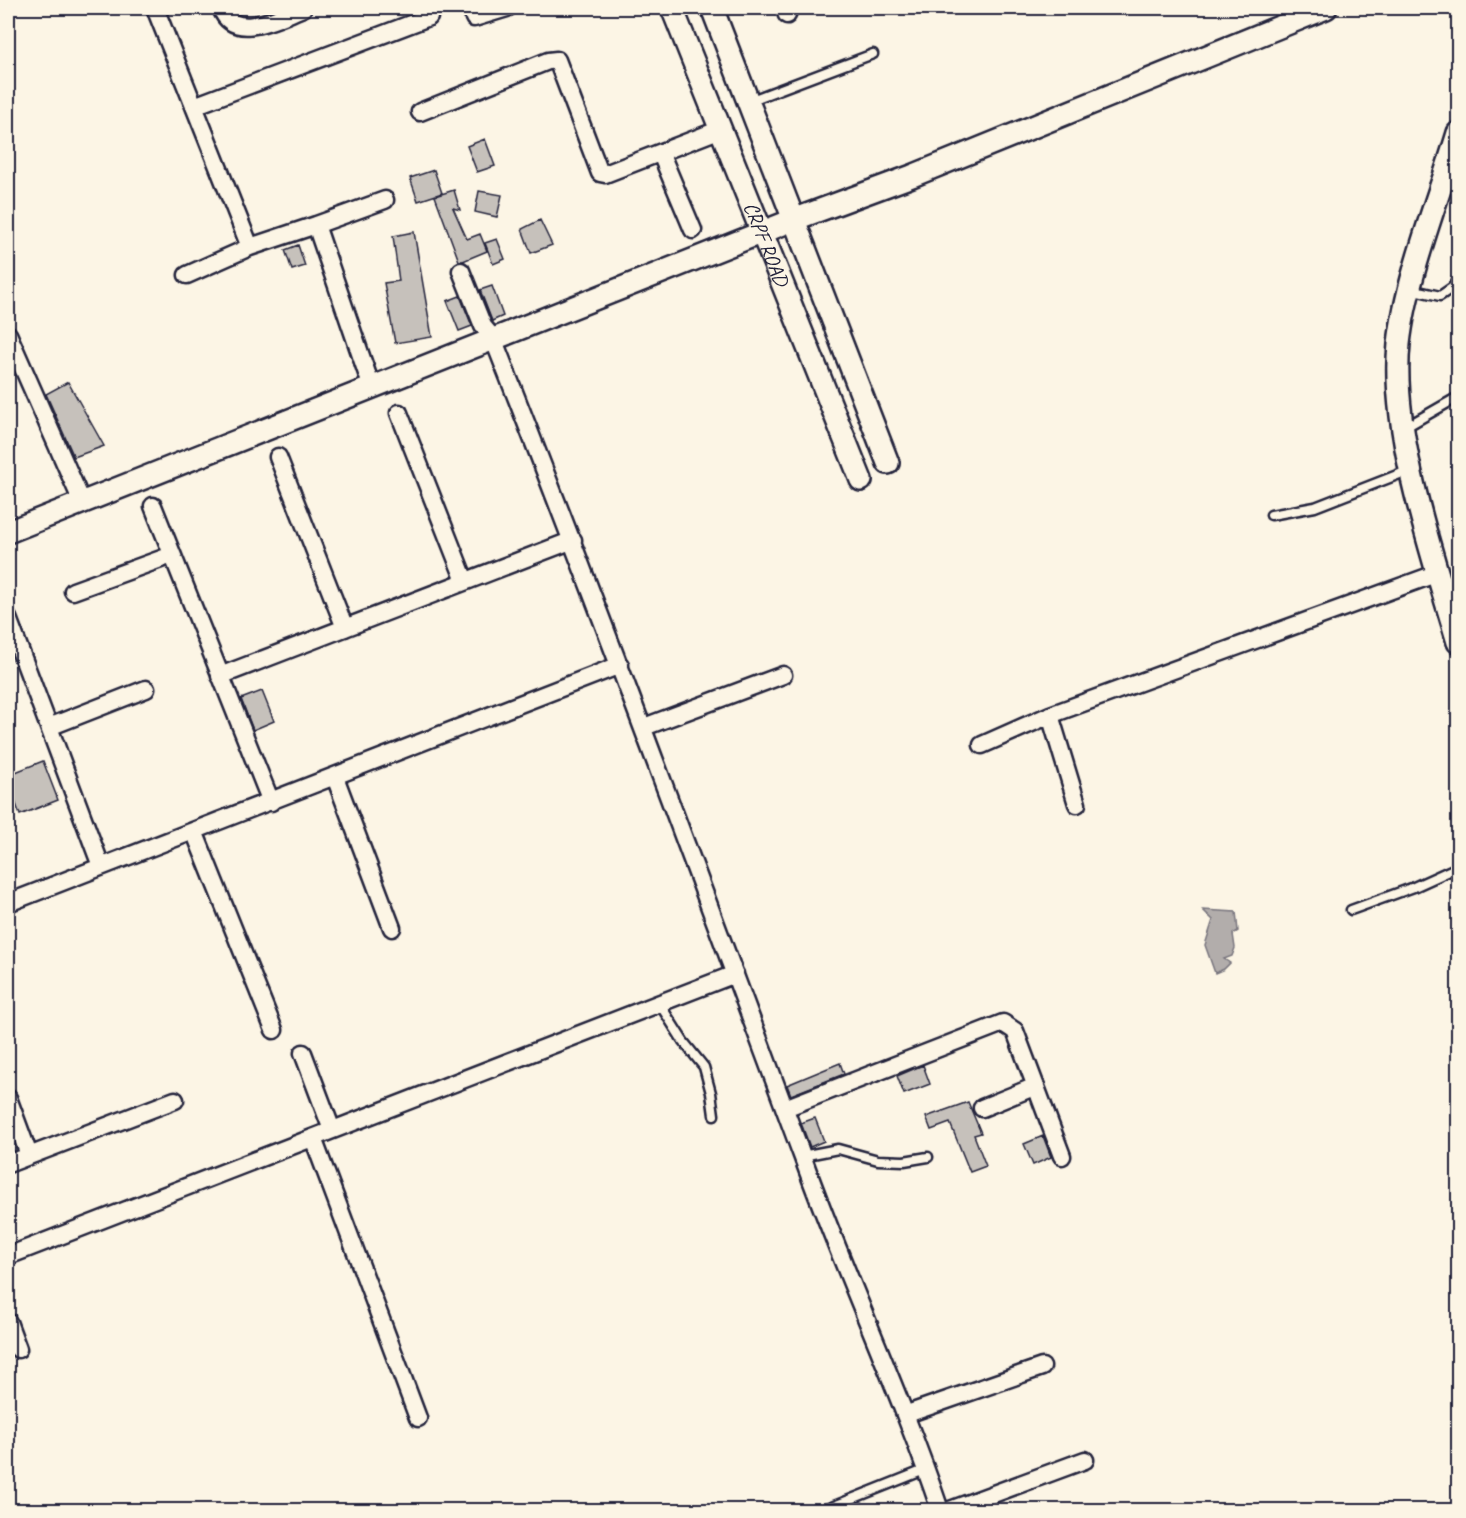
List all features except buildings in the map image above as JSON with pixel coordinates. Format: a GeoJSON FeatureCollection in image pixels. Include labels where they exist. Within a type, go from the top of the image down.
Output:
{"type":"FeatureCollection","features":[{"type":"Feature","properties":{"kind":"street"},"geometry":{"type":"LineString","coordinates":[[155,8],[210,141],[250,247]]}},
{"type":"Feature","properties":{"kind":"street"},"geometry":{"type":"LineString","coordinates":[[221,8],[225,17],[236,24],[246,26],[257,25],[303,8]]}},
{"type":"Feature","properties":{"kind":"street"},"geometry":{"type":"LineString","coordinates":[[474,18],[507,8]]}},
{"type":"Feature","properties":{"kind":"street","name":"CRPF ROAD"},"geometry":{"type":"LineString","coordinates":[[672,8],[861,480]]}},
{"type":"Feature","properties":{"kind":"street"},"geometry":{"type":"LineString","coordinates":[[712,8],[888,463]]}},
{"type":"Feature","properties":{"kind":"street"},"geometry":{"type":"LineString","coordinates":[[8,532],[493,338],[793,220],[912,176],[1326,8]]}},
{"type":"Feature","properties":{"kind":"street"},"geometry":{"type":"LineString","coordinates":[[194,106],[429,17]]}},
{"type":"Feature","properties":{"kind":"street"},"geometry":{"type":"LineString","coordinates":[[420,112],[548,61],[557,60],[600,173],[605,174],[661,154],[721,129]]}},
{"type":"Feature","properties":{"kind":"street"},"geometry":{"type":"LineString","coordinates":[[1458,133],[1410,289],[1399,346],[1404,429],[1438,573],[1458,642]]}},
{"type":"Feature","properties":{"kind":"street"},"geometry":{"type":"LineString","coordinates":[[661,154],[693,230]]}},
{"type":"Feature","properties":{"kind":"street"},"geometry":{"type":"LineString","coordinates":[[188,275],[250,247],[385,200]]}},
{"type":"Feature","properties":{"kind":"street"},"geometry":{"type":"LineString","coordinates":[[316,225],[372,388]]}},
{"type":"Feature","properties":{"kind":"street"},"geometry":{"type":"LineString","coordinates":[[461,271],[483,326],[493,338],[573,540],[802,1156],[907,1414],[940,1510]]}},
{"type":"Feature","properties":{"kind":"street"},"geometry":{"type":"LineString","coordinates":[[8,334],[82,502]]}},
{"type":"Feature","properties":{"kind":"street"},"geometry":{"type":"LineString","coordinates":[[399,413],[465,581]]}},
{"type":"Feature","properties":{"kind":"street"},"geometry":{"type":"LineString","coordinates":[[278,457],[345,628]]}},
{"type":"Feature","properties":{"kind":"street"},"geometry":{"type":"LineString","coordinates":[[153,506],[271,802]]}},
{"type":"Feature","properties":{"kind":"street"},"geometry":{"type":"LineString","coordinates":[[220,676],[573,540]]}},
{"type":"Feature","properties":{"kind":"street"},"geometry":{"type":"LineString","coordinates":[[74,591],[172,555]]}},
{"type":"Feature","properties":{"kind":"street"},"geometry":{"type":"LineString","coordinates":[[982,746],[1050,715],[1438,573]]}},
{"type":"Feature","properties":{"kind":"street"},"geometry":{"type":"LineString","coordinates":[[8,618],[101,866]]}},
{"type":"Feature","properties":{"kind":"street"},"geometry":{"type":"LineString","coordinates":[[8,903],[620,665]]}},
{"type":"Feature","properties":{"kind":"street"},"geometry":{"type":"LineString","coordinates":[[644,727],[783,675]]}},
{"type":"Feature","properties":{"kind":"street"},"geometry":{"type":"LineString","coordinates":[[49,727],[146,689]]}},
{"type":"Feature","properties":{"kind":"street"},"geometry":{"type":"LineString","coordinates":[[1050,715],[1077,804]]}},
{"type":"Feature","properties":{"kind":"street"},"geometry":{"type":"LineString","coordinates":[[335,777],[392,928]]}},
{"type":"Feature","properties":{"kind":"street"},"geometry":{"type":"LineString","coordinates":[[194,831],[274,1030]]}},
{"type":"Feature","properties":{"kind":"street"},"geometry":{"type":"LineString","coordinates":[[8,1256],[735,974]]}},
{"type":"Feature","properties":{"kind":"street"},"geometry":{"type":"LineString","coordinates":[[785,1108],[1003,1023],[1015,1031],[1062,1156]]}},
{"type":"Feature","properties":{"kind":"street"},"geometry":{"type":"LineString","coordinates":[[303,1053],[332,1130]]}},
{"type":"Feature","properties":{"kind":"street"},"geometry":{"type":"LineString","coordinates":[[982,1108],[1036,1086]]}},
{"type":"Feature","properties":{"kind":"street"},"geometry":{"type":"LineString","coordinates":[[8,1098],[29,1155]]}},
{"type":"Feature","properties":{"kind":"street"},"geometry":{"type":"LineString","coordinates":[[8,1164],[175,1100]]}},
{"type":"Feature","properties":{"kind":"street"},"geometry":{"type":"LineString","coordinates":[[313,1138],[418,1418]]}},
{"type":"Feature","properties":{"kind":"street"},"geometry":{"type":"LineString","coordinates":[[8,1322],[18,1349]]}},
{"type":"Feature","properties":{"kind":"street"},"geometry":{"type":"LineString","coordinates":[[907,1414],[1042,1367]]}},
{"type":"Feature","properties":{"kind":"street"},"geometry":{"type":"LineString","coordinates":[[950,1510],[1085,1460]]}},
{"type":"Feature","properties":{"kind":"lane"},"geometry":{"type":"LineString","coordinates":[[748,102],[873,54]]}},
{"type":"Feature","properties":{"kind":"lane"},"geometry":{"type":"LineString","coordinates":[[1410,289],[1440,296],[1453,287],[1458,278]]}},
{"type":"Feature","properties":{"kind":"lane"},"geometry":{"type":"LineString","coordinates":[[1404,429],[1458,397]]}},
{"type":"Feature","properties":{"kind":"lane"},"geometry":{"type":"LineString","coordinates":[[1271,515],[1316,507],[1412,469]]}},
{"type":"Feature","properties":{"kind":"lane"},"geometry":{"type":"LineString","coordinates":[[1351,910],[1458,867]]}},
{"type":"Feature","properties":{"kind":"lane"},"geometry":{"type":"LineString","coordinates":[[659,1003],[683,1041],[704,1067],[714,1115]]}},
{"type":"Feature","properties":{"kind":"lane"},"geometry":{"type":"LineString","coordinates":[[802,1156],[838,1149],[879,1160],[904,1161],[928,1157]]}},
{"type":"Feature","properties":{"kind":"lane"},"geometry":{"type":"LineString","coordinates":[[824,1510],[927,1469]]}},
{"type":"Feature","properties":{"kind":"shaded area"},"geometry":{"type":"Polygon","coordinates":[[[1203,910],[1236,912],[1238,931],[1233,934],[1235,948],[1232,956],[1224,959],[1230,963],[1215,973],[1205,945],[1213,920],[1203,910]]]}}]}
